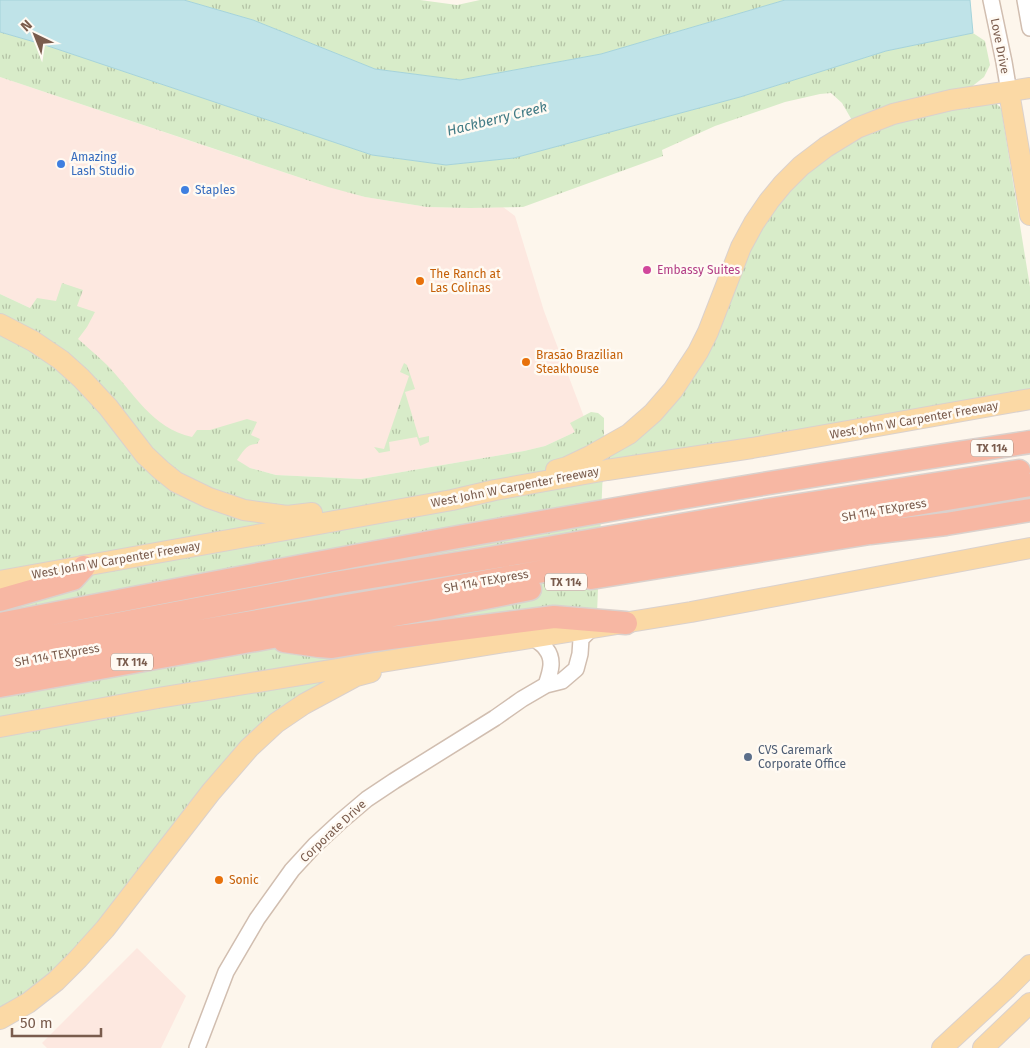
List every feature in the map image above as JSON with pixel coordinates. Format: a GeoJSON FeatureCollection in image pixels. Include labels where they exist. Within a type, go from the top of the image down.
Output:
{"type":"FeatureCollection","features":[{"type":"Feature","properties":{"kind":"highway","name":"TX 114"},"geometry":{"type":"LineString","coordinates":[[0,624],[292,567],[573,516],[1030,442]]}},
{"type":"Feature","properties":{"kind":"highway"},"geometry":{"type":"LineString","coordinates":[[954,453],[1030,452]]}},
{"type":"Feature","properties":{"kind":"highway","name":"SH 114 TEXpress"},"geometry":{"type":"LineString","coordinates":[[0,646],[341,582],[762,511],[1030,470]]}},
{"type":"Feature","properties":{"kind":"highway","name":"SH 114 TEXpress"},"geometry":{"type":"LineString","coordinates":[[0,665],[399,597],[1030,485]]}},
{"type":"Feature","properties":{"kind":"highway"},"geometry":{"type":"LineString","coordinates":[[870,533],[901,518],[1030,496]]}},
{"type":"Feature","properties":{"kind":"highway","name":"TX 114"},"geometry":{"type":"LineString","coordinates":[[0,686],[450,605],[571,581],[870,533],[946,524],[1030,510]]}},
{"type":"Feature","properties":{"kind":"highway"},"geometry":{"type":"LineString","coordinates":[[341,582],[573,516]]}},
{"type":"Feature","properties":{"kind":"highway"},"geometry":{"type":"LineString","coordinates":[[0,600],[73,579],[84,567]]}},
{"type":"Feature","properties":{"kind":"highway"},"geometry":{"type":"LineString","coordinates":[[263,638],[332,647],[554,617],[626,623]]}},
{"type":"Feature","properties":{"kind":"main road"},"geometry":{"type":"LineString","coordinates":[[495,490],[514,481],[567,467],[590,456],[629,434],[653,413],[676,387],[698,352],[708,332],[741,247],[754,223],[783,184],[801,166],[857,128],[893,114],[961,99],[1030,88]]}},
{"type":"Feature","properties":{"kind":"main road"},"geometry":{"type":"LineString","coordinates":[[1009,92],[1030,215]]}},
{"type":"Feature","properties":{"kind":"main road"},"geometry":{"type":"LineString","coordinates":[[0,324],[32,341],[61,360],[108,407],[145,455],[176,482],[208,498],[244,510],[287,516],[354,509],[417,498],[452,500]]}},
{"type":"Feature","properties":{"kind":"main road","name":"West John W Carpenter Freeway"},"geometry":{"type":"LineString","coordinates":[[0,581],[452,500],[495,490],[607,470],[762,447],[1030,399]]}},
{"type":"Feature","properties":{"kind":"main road"},"geometry":{"type":"LineString","coordinates":[[0,726],[158,698],[626,623],[1030,548]]}},
{"type":"Feature","properties":{"kind":"main road"},"geometry":{"type":"LineString","coordinates":[[0,1019],[28,1003],[56,981],[78,959],[105,929],[211,792],[249,748],[276,723],[304,704],[356,676],[428,654]]}},
{"type":"Feature","properties":{"kind":"main road"},"geometry":{"type":"LineString","coordinates":[[942,1048],[1030,966]]}},
{"type":"Feature","properties":{"kind":"main road"},"geometry":{"type":"LineString","coordinates":[[983,1048],[1030,1003]]}},
{"type":"Feature","properties":{"kind":"street","name":"Love Drive"},"geometry":{"type":"LineString","coordinates":[[992,0],[1009,92]]}},
{"type":"Feature","properties":{"kind":"street"},"geometry":{"type":"LineString","coordinates":[[1025,0],[1030,28]]}},
{"type":"Feature","properties":{"kind":"street","name":"Corporate Drive"},"geometry":{"type":"LineString","coordinates":[[197,1048],[226,972],[258,919],[292,870],[315,845],[367,799],[522,699],[546,685],[562,681],[576,669],[581,639],[591,629]]}},
{"type":"Feature","properties":{"kind":"street"},"geometry":{"type":"LineString","coordinates":[[534,638],[547,649],[551,659],[551,671],[546,685]]}},
{"type":"Feature","properties":{"kind":"shaded area"},"geometry":{"type":"Polygon","coordinates":[[[0,77],[310,181],[365,197],[427,207],[503,207],[515,216],[544,311],[587,425],[545,446],[361,479],[276,475],[250,468],[162,425],[30,308],[0,294],[0,77]]]}},
{"type":"Feature","properties":{"kind":"shaded area"},"geometry":{"type":"Polygon","coordinates":[[[137,948],[186,996],[161,1048],[47,1048],[42,1043],[137,948]]]}},
{"type":"Feature","properties":{"kind":"green space"},"geometry":{"type":"Polygon","coordinates":[[[184,0],[420,0],[457,5],[480,0],[785,0],[601,54],[460,80],[375,69],[253,20],[184,0]]]}},
{"type":"Feature","properties":{"kind":"green space"},"geometry":{"type":"Polygon","coordinates":[[[0,32],[45,45],[372,155],[446,165],[514,158],[740,97],[886,51],[973,33],[985,41],[990,65],[984,77],[970,88],[875,110],[853,122],[842,103],[831,93],[785,102],[715,126],[662,150],[663,156],[523,207],[427,207],[365,197],[328,187],[0,77],[0,32]]]}},
{"type":"Feature","properties":{"kind":"green space"},"geometry":{"type":"Polygon","coordinates":[[[989,102],[996,103],[1001,108],[1030,287],[1030,393],[603,468],[597,613],[455,640],[321,690],[269,723],[73,961],[0,1017],[0,294],[30,308],[37,298],[56,301],[62,283],[83,290],[77,306],[95,312],[78,339],[107,365],[155,418],[178,432],[192,437],[197,430],[210,430],[247,419],[257,422],[251,435],[260,439],[257,444],[250,445],[245,449],[237,460],[250,468],[276,475],[361,479],[545,446],[575,432],[570,423],[591,412],[598,413],[604,418],[604,459],[669,411],[691,381],[705,356],[755,237],[791,188],[833,151],[884,124],[989,102]]]}},
{"type":"Feature","properties":{"kind":"green space"},"geometry":{"type":"Polygon","coordinates":[[[404,363],[407,365],[415,389],[405,392],[419,438],[429,436],[429,442],[420,446],[417,437],[389,442],[390,451],[379,453],[374,447],[384,449],[409,376],[400,372],[404,363]]]}},
{"type":"Feature","properties":{"kind":"water","name":"Hackberry Creek"},"geometry":{"type":"Polygon","coordinates":[[[0,0],[184,0],[253,20],[375,69],[460,80],[601,54],[785,0],[970,0],[973,33],[886,51],[740,97],[514,158],[446,165],[372,155],[45,45],[0,32],[0,0]]]}},
{"type":"Feature","properties":{"kind":"place","name":"Amazing Lash Studio"},"geometry":{"type":"Point","coordinates":[61,164]}},
{"type":"Feature","properties":{"kind":"place","name":"Staples"},"geometry":{"type":"Point","coordinates":[185,190]}},
{"type":"Feature","properties":{"kind":"place","name":"Embassy Suites"},"geometry":{"type":"Point","coordinates":[647,270]}},
{"type":"Feature","properties":{"kind":"place","name":"The Ranch at Las Colinas"},"geometry":{"type":"Point","coordinates":[420,281]}},
{"type":"Feature","properties":{"kind":"place","name":"Brasão Brazilian Steakhouse"},"geometry":{"type":"Point","coordinates":[526,362]}},
{"type":"Feature","properties":{"kind":"place","name":"CVS Caremark Corporate Office"},"geometry":{"type":"Point","coordinates":[748,757]}},
{"type":"Feature","properties":{"kind":"place","name":"Sonic"},"geometry":{"type":"Point","coordinates":[219,880]}}]}
